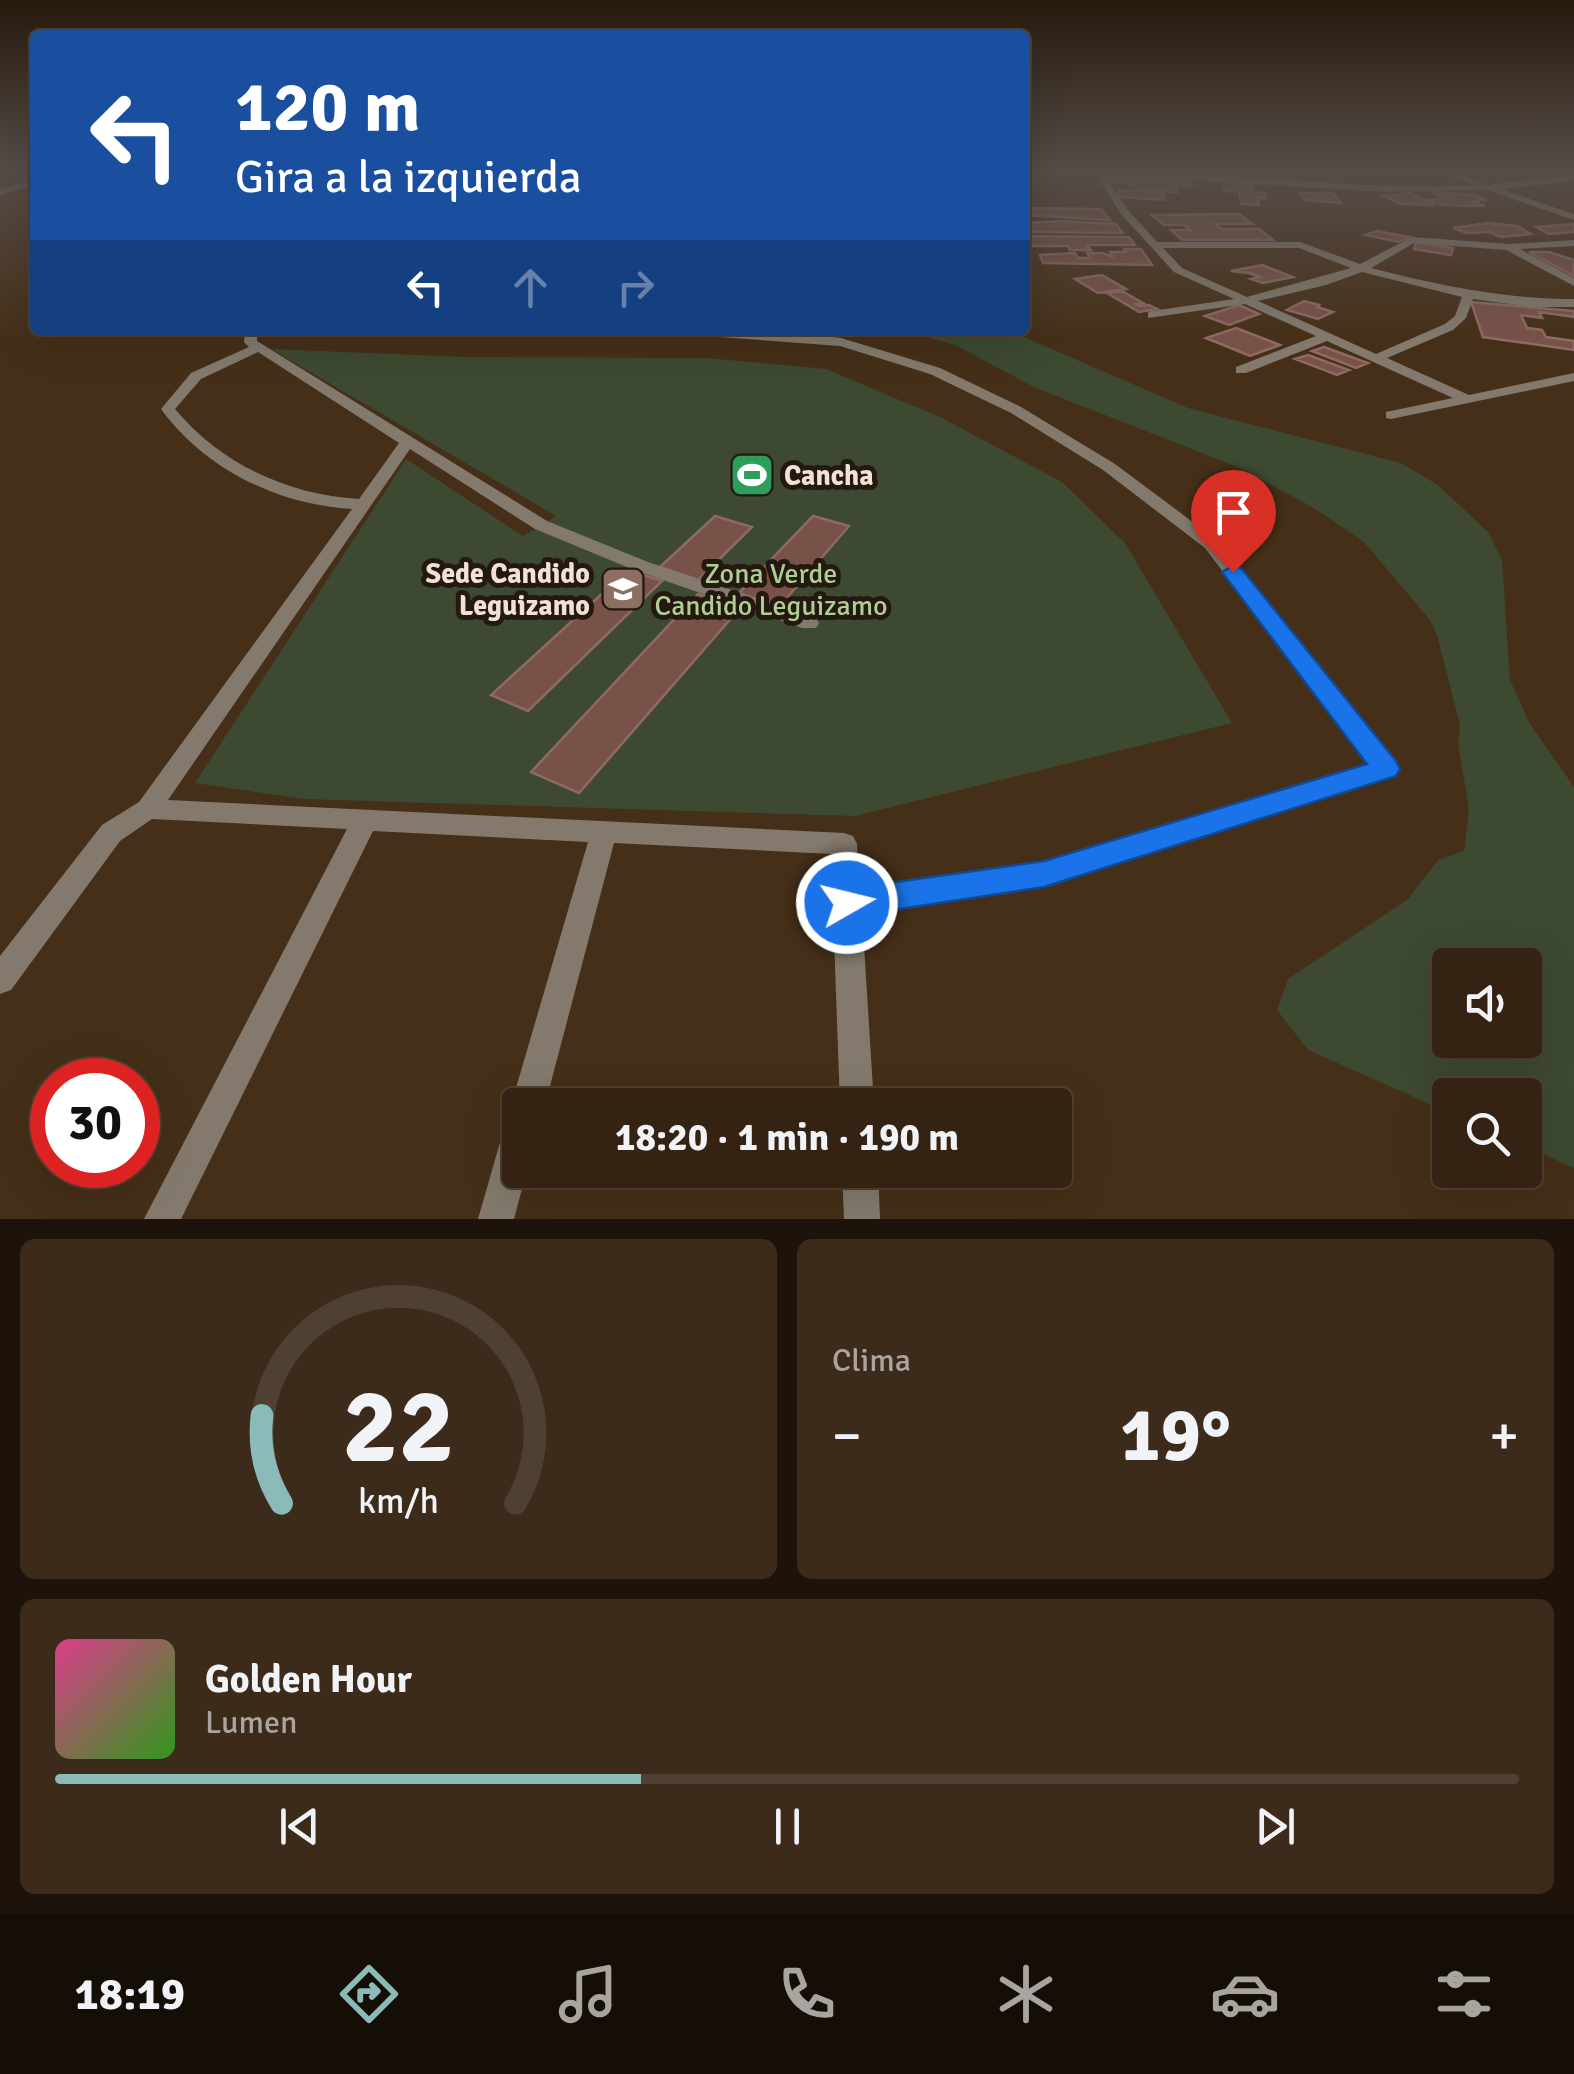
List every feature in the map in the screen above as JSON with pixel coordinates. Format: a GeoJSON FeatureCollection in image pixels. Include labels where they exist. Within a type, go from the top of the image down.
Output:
{"type":"FeatureCollection","features":[{"type":"Feature","properties":{"kind":"street"},"geometry":{"type":"LineString","coordinates":[[1139,228],[1178,270],[1467,399]]}},
{"type":"Feature","properties":{"kind":"street"},"geometry":{"type":"LineString","coordinates":[[1152,315],[1248,302],[1360,268],[1392,255],[1412,240],[1510,247],[1574,243]]}},
{"type":"Feature","properties":{"kind":"street"},"geometry":{"type":"LineString","coordinates":[[1156,246],[1300,245],[1360,268],[1469,295],[1574,303]]}},
{"type":"Feature","properties":{"kind":"street"},"geometry":{"type":"LineString","coordinates":[[1510,247],[1574,283]]}},
{"type":"Feature","properties":{"kind":"street"},"geometry":{"type":"LineString","coordinates":[[1376,359],[1449,327],[1460,318],[1469,295]]}},
{"type":"Feature","properties":{"kind":"street"},"geometry":{"type":"LineString","coordinates":[[251,335],[250,342],[541,526],[641,566],[809,623]]}},
{"type":"Feature","properties":{"kind":"street"},"geometry":{"type":"LineString","coordinates":[[783,335],[828,340],[935,371],[1016,410],[1109,467],[1212,544],[1386,769],[1044,874],[847,903]]}},
{"type":"Feature","properties":{"kind":"street"},"geometry":{"type":"LineString","coordinates":[[1241,370],[1326,337]]}},
{"type":"Feature","properties":{"kind":"street"},"geometry":{"type":"LineString","coordinates":[[260,348],[214,364],[181,386],[168,409],[182,429],[270,488],[309,499],[364,504]]}},
{"type":"Feature","properties":{"kind":"street"},"geometry":{"type":"LineString","coordinates":[[1391,415],[1574,377]]}},
{"type":"Feature","properties":{"kind":"street"},"geometry":{"type":"LineString","coordinates":[[0,980],[111,834],[148,809],[409,440]]}},
{"type":"Feature","properties":{"kind":"street"},"geometry":{"type":"LineString","coordinates":[[148,809],[844,844],[856,1088]]}},
{"type":"Feature","properties":{"kind":"street"},"geometry":{"type":"LineString","coordinates":[[162,1219],[365,820]]}},
{"type":"Feature","properties":{"kind":"street"},"geometry":{"type":"LineString","coordinates":[[533,1088],[604,832]]}},
{"type":"Feature","properties":{"kind":"street"},"geometry":{"type":"LineString","coordinates":[[496,1219],[505,1188]]}},
{"type":"Feature","properties":{"kind":"street"},"geometry":{"type":"LineString","coordinates":[[861,1188],[862,1219]]}},
{"type":"Feature","properties":{"kind":"green space"},"geometry":{"type":"Polygon","coordinates":[[[919,335],[1020,335],[1188,408],[1401,463],[1438,485],[1489,533],[1502,560],[1510,680],[1530,724],[1574,787],[1574,1168],[1542,1154],[1542,1078],[1432,1078],[1432,1105],[1308,1050],[1277,1010],[1288,979],[1407,900],[1438,860],[1464,851],[1469,809],[1458,743],[1460,725],[1437,635],[1429,619],[1364,542],[1312,507],[1240,468],[1036,388],[955,345],[919,335]]]}},
{"type":"Feature","properties":{"kind":"green space","name":"Zona Verde Candido Leguizamo"},"geometry":{"type":"Polygon","coordinates":[[[271,349],[466,357],[706,358],[826,369],[942,418],[1062,482],[1125,543],[1232,723],[855,816],[303,799],[195,783],[406,459],[523,536],[556,516],[271,349]]]}},
{"type":"Feature","properties":{"kind":"building"},"geometry":{"type":"Polygon","coordinates":[[[1030,228],[1119,228],[1123,233],[1030,232],[1030,228]]]}},
{"type":"Feature","properties":{"kind":"building"},"geometry":{"type":"Polygon","coordinates":[[[1187,228],[1259,229],[1273,240],[1182,240],[1171,230],[1190,230],[1187,228]]]}},
{"type":"Feature","properties":{"kind":"building"},"geometry":{"type":"Polygon","coordinates":[[[1453,228],[1520,228],[1531,234],[1501,237],[1453,228]]]}},
{"type":"Feature","properties":{"kind":"building"},"geometry":{"type":"Polygon","coordinates":[[[1538,228],[1574,228],[1574,232],[1548,234],[1538,228]]]}},
{"type":"Feature","properties":{"kind":"building"},"geometry":{"type":"Polygon","coordinates":[[[1377,231],[1409,237],[1399,242],[1365,235],[1377,231]]]}},
{"type":"Feature","properties":{"kind":"building"},"geometry":{"type":"Polygon","coordinates":[[[1030,236],[1129,237],[1135,245],[1087,245],[1091,250],[1070,250],[1068,246],[1030,246],[1030,236]]]}},
{"type":"Feature","properties":{"kind":"building"},"geometry":{"type":"Polygon","coordinates":[[[1416,242],[1453,248],[1451,255],[1414,249],[1416,242]]]}},
{"type":"Feature","properties":{"kind":"building"},"geometry":{"type":"Polygon","coordinates":[[[1124,249],[1141,249],[1152,265],[1043,263],[1040,255],[1075,253],[1078,258],[1090,258],[1087,253],[1102,253],[1113,257],[1110,252],[1126,252],[1124,249]]]}},
{"type":"Feature","properties":{"kind":"building"},"geometry":{"type":"Polygon","coordinates":[[[1529,252],[1549,252],[1574,260],[1574,276],[1529,252]]]}},
{"type":"Feature","properties":{"kind":"building"},"geometry":{"type":"Polygon","coordinates":[[[1262,265],[1293,277],[1263,283],[1251,279],[1260,277],[1231,271],[1262,265]]]}},
{"type":"Feature","properties":{"kind":"building"},"geometry":{"type":"Polygon","coordinates":[[[1102,275],[1126,289],[1098,293],[1075,279],[1102,275]]]}},
{"type":"Feature","properties":{"kind":"building"},"geometry":{"type":"Polygon","coordinates":[[[1122,291],[1143,303],[1136,304],[1157,309],[1139,312],[1107,293],[1122,291]]]}},
{"type":"Feature","properties":{"kind":"building"},"geometry":{"type":"Polygon","coordinates":[[[1304,301],[1333,312],[1318,319],[1287,310],[1304,301]]]}},
{"type":"Feature","properties":{"kind":"building"},"geometry":{"type":"Polygon","coordinates":[[[1471,302],[1574,311],[1574,317],[1539,312],[1542,318],[1521,315],[1527,328],[1542,330],[1546,337],[1574,341],[1574,350],[1483,337],[1471,302]]]}},
{"type":"Feature","properties":{"kind":"building"},"geometry":{"type":"Polygon","coordinates":[[[1239,305],[1259,314],[1229,325],[1205,316],[1239,305]]]}},
{"type":"Feature","properties":{"kind":"building"},"geometry":{"type":"Polygon","coordinates":[[[1236,328],[1280,345],[1250,356],[1206,338],[1236,328]]]}},
{"type":"Feature","properties":{"kind":"building"},"geometry":{"type":"Polygon","coordinates":[[[1324,347],[1368,363],[1356,368],[1312,351],[1324,347]]]}},
{"type":"Feature","properties":{"kind":"building"},"geometry":{"type":"Polygon","coordinates":[[[1308,355],[1349,370],[1337,375],[1295,359],[1308,355]]]}},
{"type":"Feature","properties":{"kind":"building"},"geometry":{"type":"Polygon","coordinates":[[[715,516],[752,527],[698,580],[660,567],[715,516]]]}},
{"type":"Feature","properties":{"kind":"building"},"geometry":{"type":"Polygon","coordinates":[[[813,516],[849,526],[779,607],[739,593],[813,516]]]}},
{"type":"Feature","properties":{"kind":"building"},"geometry":{"type":"Polygon","coordinates":[[[628,570],[662,581],[528,711],[491,695],[628,570]]]}},
{"type":"Feature","properties":{"kind":"building"},"geometry":{"type":"Polygon","coordinates":[[[698,594],[740,608],[579,793],[531,772],[698,594]]]}},
{"type":"Feature","properties":{"kind":"place","name":"Cancha"},"geometry":{"type":"Point","coordinates":[752,475]}},
{"type":"Feature","properties":{"kind":"place","name":"Sede Candido Leguizamo"},"geometry":{"type":"Point","coordinates":[623,589]}},
{"type":"Feature","properties":{"kind":"route"},"geometry":{"type":"LineString","coordinates":[[847,903],[1044,874],[1386,769],[1233,572]]}}]}
